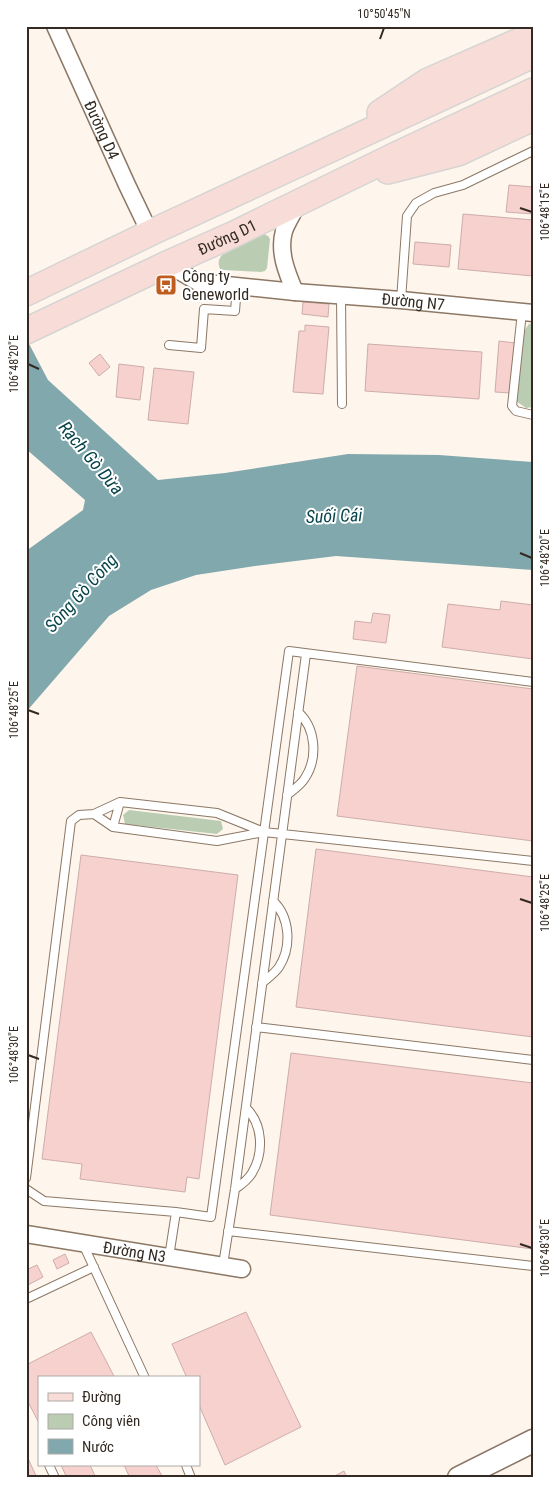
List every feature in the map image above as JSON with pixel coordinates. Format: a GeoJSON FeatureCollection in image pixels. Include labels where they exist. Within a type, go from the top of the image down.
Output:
{"type":"FeatureCollection","features":[{"type":"Feature","properties":{"kind":"main road"},"geometry":{"type":"LineString","coordinates":[[321,154],[428,81],[533,35]]}},
{"type":"Feature","properties":{"kind":"main road"},"geometry":{"type":"LineString","coordinates":[[26,293],[40,278],[82,267],[150,233],[533,55]]}},
{"type":"Feature","properties":{"kind":"main road","name":"Đường D1"},"geometry":{"type":"LineString","coordinates":[[26,331],[533,91]]}},
{"type":"Feature","properties":{"kind":"main road"},"geometry":{"type":"LineString","coordinates":[[338,184],[458,153],[533,118]]}},
{"type":"Feature","properties":{"kind":"street","name":"Đường D4"},"geometry":{"type":"LineString","coordinates":[[55,26],[150,233]]}},
{"type":"Feature","properties":{"kind":"street"},"geometry":{"type":"LineString","coordinates":[[295,292],[286,270],[282,251],[284,232],[298,202]]}},
{"type":"Feature","properties":{"kind":"street","name":"Đường N7"},"geometry":{"type":"LineString","coordinates":[[167,264],[198,282],[527,313]]}},
{"type":"Feature","properties":{"kind":"street","name":"Đường N3"},"geometry":{"type":"LineString","coordinates":[[26,1234],[242,1269]]}},
{"type":"Feature","properties":{"kind":"street"},"geometry":{"type":"LineString","coordinates":[[458,1478],[533,1441]]}},
{"type":"Feature","properties":{"kind":"lane"},"geometry":{"type":"LineString","coordinates":[[401,300],[407,216],[416,203],[434,193],[463,185],[533,151]]}},
{"type":"Feature","properties":{"kind":"lane"},"geometry":{"type":"LineString","coordinates":[[169,346],[201,348],[204,309],[235,311],[237,286]]}},
{"type":"Feature","properties":{"kind":"lane"},"geometry":{"type":"LineString","coordinates":[[341,296],[342,404]]}},
{"type":"Feature","properties":{"kind":"lane"},"geometry":{"type":"LineString","coordinates":[[527,313],[512,406],[516,411],[533,415]]}},
{"type":"Feature","properties":{"kind":"lane"},"geometry":{"type":"LineString","coordinates":[[26,1189],[44,1202],[176,1212],[211,1217],[289,651],[533,682]]}},
{"type":"Feature","properties":{"kind":"lane"},"geometry":{"type":"LineString","coordinates":[[223,1265],[235,1189],[306,654]]}},
{"type":"Feature","properties":{"kind":"lane"},"geometry":{"type":"LineString","coordinates":[[287,795],[305,779],[313,757],[310,728],[298,712]]}},
{"type":"Feature","properties":{"kind":"lane"},"geometry":{"type":"LineString","coordinates":[[26,1178],[71,821],[78,815],[94,814],[120,802],[217,813],[264,832]]}},
{"type":"Feature","properties":{"kind":"lane"},"geometry":{"type":"LineString","coordinates":[[113,827],[120,802]]}},
{"type":"Feature","properties":{"kind":"lane"},"geometry":{"type":"LineString","coordinates":[[94,814],[113,827],[216,841],[264,832],[282,833],[533,861]]}},
{"type":"Feature","properties":{"kind":"lane"},"geometry":{"type":"LineString","coordinates":[[262,983],[279,967],[287,946],[288,932],[284,916],[279,906],[273,901]]}},
{"type":"Feature","properties":{"kind":"lane"},"geometry":{"type":"LineString","coordinates":[[256,1027],[533,1060]]}},
{"type":"Feature","properties":{"kind":"lane"},"geometry":{"type":"LineString","coordinates":[[235,1189],[251,1174],[260,1152],[257,1123],[246,1108]]}},
{"type":"Feature","properties":{"kind":"lane"},"geometry":{"type":"LineString","coordinates":[[169,1257],[176,1212]]}},
{"type":"Feature","properties":{"kind":"lane"},"geometry":{"type":"LineString","coordinates":[[228,1231],[533,1266]]}},
{"type":"Feature","properties":{"kind":"lane"},"geometry":{"type":"LineString","coordinates":[[82,1242],[144,1376]]}},
{"type":"Feature","properties":{"kind":"lane"},"geometry":{"type":"LineString","coordinates":[[26,1300],[94,1267]]}},
{"type":"Feature","properties":{"kind":"lane"},"geometry":{"type":"LineString","coordinates":[[49,1466],[55,1478]]}},
{"type":"Feature","properties":{"kind":"lane"},"geometry":{"type":"LineString","coordinates":[[186,1466],[191,1478]]}},
{"type":"Feature","properties":{"kind":"green space"},"geometry":{"type":"Polygon","coordinates":[[[264,234],[270,239],[267,268],[265,271],[220,269],[219,262],[222,255],[264,234]]]}},
{"type":"Feature","properties":{"kind":"green space"},"geometry":{"type":"Polygon","coordinates":[[[533,323],[533,407],[526,408],[516,401],[524,331],[529,324],[533,323]]]}},
{"type":"Feature","properties":{"kind":"green space"},"geometry":{"type":"Polygon","coordinates":[[[129,810],[221,821],[223,829],[217,834],[125,824],[123,815],[129,810]]]}},
{"type":"Feature","properties":{"kind":"water"},"geometry":{"type":"Polygon","coordinates":[[[26,338],[48,380],[158,480],[225,473],[348,454],[439,455],[533,462],[533,570],[336,556],[196,575],[151,590],[109,616],[26,712],[26,551],[83,510],[85,500],[26,449],[26,338]]]}},
{"type":"Feature","properties":{"kind":"building"},"geometry":{"type":"Polygon","coordinates":[[[509,185],[533,187],[533,214],[506,212],[509,185]]]}},
{"type":"Feature","properties":{"kind":"building"},"geometry":{"type":"Polygon","coordinates":[[[463,214],[533,220],[533,276],[458,269],[463,214]]]}},
{"type":"Feature","properties":{"kind":"building"},"geometry":{"type":"Polygon","coordinates":[[[415,242],[451,245],[449,267],[413,264],[415,242]]]}},
{"type":"Feature","properties":{"kind":"building"},"geometry":{"type":"Polygon","coordinates":[[[303,302],[329,304],[328,317],[302,314],[303,302]]]}},
{"type":"Feature","properties":{"kind":"building"},"geometry":{"type":"Polygon","coordinates":[[[305,325],[329,327],[323,394],[293,392],[299,331],[305,331],[305,325]]]}},
{"type":"Feature","properties":{"kind":"building"},"geometry":{"type":"Polygon","coordinates":[[[499,341],[515,343],[511,393],[495,392],[499,341]]]}},
{"type":"Feature","properties":{"kind":"building"},"geometry":{"type":"Polygon","coordinates":[[[368,344],[482,352],[479,399],[365,391],[368,344]]]}},
{"type":"Feature","properties":{"kind":"building"},"geometry":{"type":"Polygon","coordinates":[[[100,354],[110,367],[99,376],[89,363],[100,354]]]}},
{"type":"Feature","properties":{"kind":"building"},"geometry":{"type":"Polygon","coordinates":[[[119,364],[144,367],[140,400],[116,397],[119,364]]]}},
{"type":"Feature","properties":{"kind":"building"},"geometry":{"type":"Polygon","coordinates":[[[154,368],[194,372],[188,424],[148,420],[154,368]]]}},
{"type":"Feature","properties":{"kind":"building"},"geometry":{"type":"Polygon","coordinates":[[[501,601],[533,605],[533,659],[442,647],[448,604],[500,610],[501,601]]]}},
{"type":"Feature","properties":{"kind":"building"},"geometry":{"type":"Polygon","coordinates":[[[373,613],[390,615],[386,643],[353,639],[355,621],[371,623],[373,613]]]}},
{"type":"Feature","properties":{"kind":"building"},"geometry":{"type":"Polygon","coordinates":[[[357,666],[533,689],[533,841],[337,816],[357,666]]]}},
{"type":"Feature","properties":{"kind":"building"},"geometry":{"type":"Polygon","coordinates":[[[316,849],[533,877],[533,1037],[296,1007],[316,849]]]}},
{"type":"Feature","properties":{"kind":"building"},"geometry":{"type":"Polygon","coordinates":[[[81,855],[238,875],[199,1179],[187,1177],[185,1192],[80,1179],[82,1164],[42,1159],[81,855]]]}},
{"type":"Feature","properties":{"kind":"building"},"geometry":{"type":"Polygon","coordinates":[[[291,1053],[533,1083],[533,1249],[270,1215],[291,1053]]]}},
{"type":"Feature","properties":{"kind":"building"},"geometry":{"type":"Polygon","coordinates":[[[65,1254],[69,1263],[57,1269],[53,1260],[65,1254]]]}},
{"type":"Feature","properties":{"kind":"building"},"geometry":{"type":"Polygon","coordinates":[[[37,1265],[43,1277],[26,1286],[26,1270],[37,1265]]]}},
{"type":"Feature","properties":{"kind":"building"},"geometry":{"type":"Polygon","coordinates":[[[246,1312],[301,1427],[225,1465],[200,1407],[200,1376],[186,1376],[172,1344],[246,1312]]]}},
{"type":"Feature","properties":{"kind":"building"},"geometry":{"type":"Polygon","coordinates":[[[91,1332],[114,1376],[38,1376],[38,1421],[26,1398],[26,1365],[91,1332]]]}},
{"type":"Feature","properties":{"kind":"building"},"geometry":{"type":"Polygon","coordinates":[[[26,1454],[37,1478],[26,1478],[26,1454]]]}},
{"type":"Feature","properties":{"kind":"building"},"geometry":{"type":"Polygon","coordinates":[[[61,1466],[90,1466],[96,1478],[67,1478],[61,1466]]]}},
{"type":"Feature","properties":{"kind":"building"},"geometry":{"type":"Polygon","coordinates":[[[124,1466],[157,1466],[163,1478],[130,1478],[124,1466]]]}},
{"type":"Feature","properties":{"kind":"building"},"geometry":{"type":"Polygon","coordinates":[[[344,1471],[347,1478],[331,1478],[344,1471]]]}},
{"type":"Feature","properties":{"kind":"place","name":"Công ty Geneworld"},"geometry":{"type":"Point","coordinates":[166,285]}},
{"type":"Feature","properties":{"kind":"water label","name":"Rạch Gò Dừa"},"geometry":{"type":"Point","coordinates":[91,458]}},
{"type":"Feature","properties":{"kind":"water label","name":"Suối Cái"},"geometry":{"type":"Point","coordinates":[334,516]}},
{"type":"Feature","properties":{"kind":"water label","name":"Sông Gò Công"},"geometry":{"type":"Point","coordinates":[81,593]}}]}
